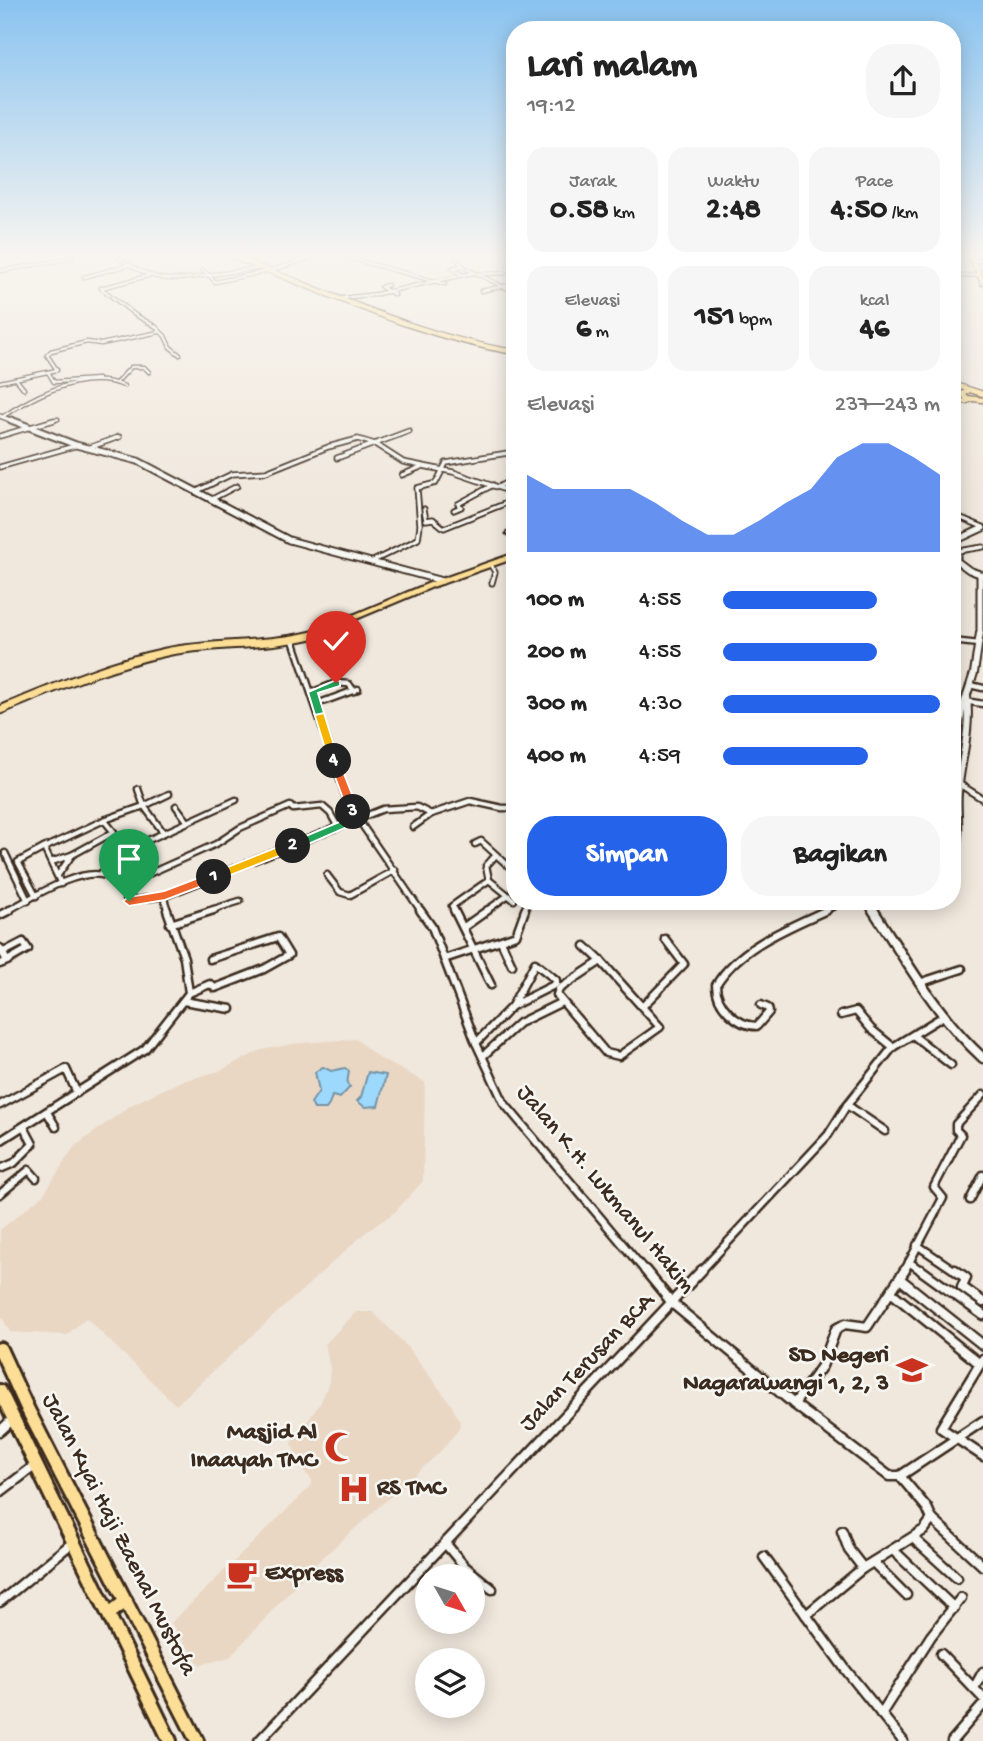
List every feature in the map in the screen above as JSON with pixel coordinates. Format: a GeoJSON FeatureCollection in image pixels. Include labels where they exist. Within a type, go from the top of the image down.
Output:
{"type":"FeatureCollection","features":[{"type":"Feature","properties":{"kind":"main road"},"geometry":{"type":"LineString","coordinates":[[453,339],[467,345],[506,350]]}},
{"type":"Feature","properties":{"kind":"main road"},"geometry":{"type":"LineString","coordinates":[[961,399],[976,391],[983,392]]}},
{"type":"Feature","properties":{"kind":"main road"},"geometry":{"type":"LineString","coordinates":[[961,392],[982,401]]}},
{"type":"Feature","properties":{"kind":"main road"},"geometry":{"type":"LineString","coordinates":[[0,710],[87,675],[167,652],[293,640],[319,633],[442,581],[506,559]]}},
{"type":"Feature","properties":{"kind":"main road","name":"Jalan Kyai Haji Zaenal Mustofa"},"geometry":{"type":"LineString","coordinates":[[0,1349],[3,1366],[82,1514],[197,1741]]}},
{"type":"Feature","properties":{"kind":"main road","name":"Jalan Kyai Haji Zaenal Mustofa"},"geometry":{"type":"LineString","coordinates":[[0,1391],[170,1741]]}},
{"type":"Feature","properties":{"kind":"main road"},"geometry":{"type":"LineString","coordinates":[[67,1526],[82,1514]]}},
{"type":"Feature","properties":{"kind":"main road"},"geometry":{"type":"LineString","coordinates":[[110,1614],[126,1601]]}},
{"type":"Feature","properties":{"kind":"street"},"geometry":{"type":"LineString","coordinates":[[0,382],[57,370],[47,355],[51,351],[87,342],[101,344],[124,339]]}},
{"type":"Feature","properties":{"kind":"street"},"geometry":{"type":"LineString","coordinates":[[166,339],[170,347],[180,355]]}},
{"type":"Feature","properties":{"kind":"street"},"geometry":{"type":"LineString","coordinates":[[117,382],[129,367],[144,367],[149,372]]}},
{"type":"Feature","properties":{"kind":"street"},"geometry":{"type":"LineString","coordinates":[[48,372],[54,382],[104,380],[124,386]]}},
{"type":"Feature","properties":{"kind":"street"},"geometry":{"type":"LineString","coordinates":[[16,379],[24,389]]}},
{"type":"Feature","properties":{"kind":"street"},"geometry":{"type":"LineString","coordinates":[[2,417],[33,397],[104,380]]}},
{"type":"Feature","properties":{"kind":"street"},"geometry":{"type":"LineString","coordinates":[[2,417],[78,445],[138,461],[289,540],[368,564],[442,581]]}},
{"type":"Feature","properties":{"kind":"street"},"geometry":{"type":"LineString","coordinates":[[0,436],[58,418]]}},
{"type":"Feature","properties":{"kind":"street"},"geometry":{"type":"LineString","coordinates":[[337,458],[409,430]]}},
{"type":"Feature","properties":{"kind":"street"},"geometry":{"type":"LineString","coordinates":[[88,448],[119,437]]}},
{"type":"Feature","properties":{"kind":"street"},"geometry":{"type":"LineString","coordinates":[[195,492],[232,474],[266,472],[355,439],[375,444],[403,462],[453,472],[506,490]]}},
{"type":"Feature","properties":{"kind":"street"},"geometry":{"type":"LineString","coordinates":[[0,467],[78,445]]}},
{"type":"Feature","properties":{"kind":"street"},"geometry":{"type":"LineString","coordinates":[[328,447],[343,455]]}},
{"type":"Feature","properties":{"kind":"street"},"geometry":{"type":"LineString","coordinates":[[506,453],[448,462],[436,483],[417,488],[426,520],[433,519],[444,528],[506,503]]}},
{"type":"Feature","properties":{"kind":"street"},"geometry":{"type":"LineString","coordinates":[[402,475],[424,466]]}},
{"type":"Feature","properties":{"kind":"street"},"geometry":{"type":"LineString","coordinates":[[454,510],[461,507],[458,503],[506,482]]}},
{"type":"Feature","properties":{"kind":"street"},"geometry":{"type":"LineString","coordinates":[[210,500],[237,485]]}},
{"type":"Feature","properties":{"kind":"street"},"geometry":{"type":"LineString","coordinates":[[368,564],[418,539],[422,512]]}},
{"type":"Feature","properties":{"kind":"street"},"geometry":{"type":"LineString","coordinates":[[961,518],[983,527]]}},
{"type":"Feature","properties":{"kind":"street"},"geometry":{"type":"LineString","coordinates":[[961,538],[983,527]]}},
{"type":"Feature","properties":{"kind":"street"},"geometry":{"type":"LineString","coordinates":[[961,554],[983,547]]}},
{"type":"Feature","properties":{"kind":"street"},"geometry":{"type":"LineString","coordinates":[[961,560],[982,574],[983,591],[980,647],[961,730]]}},
{"type":"Feature","properties":{"kind":"street"},"geometry":{"type":"LineString","coordinates":[[489,564],[495,572],[492,583]]}},
{"type":"Feature","properties":{"kind":"street"},"geometry":{"type":"LineString","coordinates":[[293,640],[313,692],[349,806],[358,818]]}},
{"type":"Feature","properties":{"kind":"street"},"geometry":{"type":"LineString","coordinates":[[961,643],[980,647]]}},
{"type":"Feature","properties":{"kind":"street"},"geometry":{"type":"LineString","coordinates":[[313,692],[337,683],[349,684],[356,690],[317,704]]}},
{"type":"Feature","properties":{"kind":"street"},"geometry":{"type":"LineString","coordinates":[[970,685],[983,688]]}},
{"type":"Feature","properties":{"kind":"street"},"geometry":{"type":"LineString","coordinates":[[967,700],[983,704]]}},
{"type":"Feature","properties":{"kind":"street"},"geometry":{"type":"LineString","coordinates":[[961,774],[970,722],[967,700]]}},
{"type":"Feature","properties":{"kind":"street"},"geometry":{"type":"LineString","coordinates":[[961,786],[983,799]]}},
{"type":"Feature","properties":{"kind":"street"},"geometry":{"type":"LineString","coordinates":[[138,789],[144,806],[163,832]]}},
{"type":"Feature","properties":{"kind":"street"},"geometry":{"type":"LineString","coordinates":[[37,896],[18,862],[104,820],[170,794]]}},
{"type":"Feature","properties":{"kind":"street"},"geometry":{"type":"LineString","coordinates":[[0,915],[61,884],[85,875],[101,873],[163,832],[236,800]]}},
{"type":"Feature","properties":{"kind":"street"},"geometry":{"type":"LineString","coordinates":[[413,827],[431,814],[465,801],[481,801],[506,809]]}},
{"type":"Feature","properties":{"kind":"street"},"geometry":{"type":"LineString","coordinates":[[176,806],[188,822]]}},
{"type":"Feature","properties":{"kind":"street"},"geometry":{"type":"LineString","coordinates":[[119,887],[216,844],[240,828],[290,806],[293,809],[322,806],[330,813],[338,827]]}},
{"type":"Feature","properties":{"kind":"street"},"geometry":{"type":"LineString","coordinates":[[101,873],[113,879],[128,901],[163,896],[375,811],[417,807],[431,814]]}},
{"type":"Feature","properties":{"kind":"street","name":"Jalan K.H. Lukmanul Hakim"},"geometry":{"type":"LineString","coordinates":[[358,818],[432,927],[477,1043],[504,1103],[673,1304],[884,1474],[894,1478],[900,1476]]}},
{"type":"Feature","properties":{"kind":"street"},"geometry":{"type":"LineString","coordinates":[[51,862],[72,855],[114,832],[104,820]]}},
{"type":"Feature","properties":{"kind":"street"},"geometry":{"type":"LineString","coordinates":[[490,835],[478,842],[506,864]]}},
{"type":"Feature","properties":{"kind":"street"},"geometry":{"type":"LineString","coordinates":[[44,848],[61,884]]}},
{"type":"Feature","properties":{"kind":"street"},"geometry":{"type":"LineString","coordinates":[[5,853],[28,901]]}},
{"type":"Feature","properties":{"kind":"street"},"geometry":{"type":"LineString","coordinates":[[58,875],[72,855]]}},
{"type":"Feature","properties":{"kind":"street"},"geometry":{"type":"LineString","coordinates":[[496,855],[486,866],[489,880],[506,894]]}},
{"type":"Feature","properties":{"kind":"street"},"geometry":{"type":"LineString","coordinates":[[327,875],[340,892],[350,895],[395,870]]}},
{"type":"Feature","properties":{"kind":"street"},"geometry":{"type":"LineString","coordinates":[[489,880],[452,906],[491,985]]}},
{"type":"Feature","properties":{"kind":"street"},"geometry":{"type":"LineString","coordinates":[[163,896],[190,983],[189,993]]}},
{"type":"Feature","properties":{"kind":"street"},"geometry":{"type":"LineString","coordinates":[[464,927],[506,897]]}},
{"type":"Feature","properties":{"kind":"street"},"geometry":{"type":"LineString","coordinates":[[170,924],[240,901]]}},
{"type":"Feature","properties":{"kind":"street"},"geometry":{"type":"LineString","coordinates":[[444,959],[501,942],[518,934],[525,910]]}},
{"type":"Feature","properties":{"kind":"street"},"geometry":{"type":"LineString","coordinates":[[761,1005],[768,1008],[769,1012],[757,1026],[749,1027],[735,1020],[716,992],[726,970],[789,928],[827,910]]}},
{"type":"Feature","properties":{"kind":"street"},"geometry":{"type":"LineString","coordinates":[[874,910],[960,1037],[983,1058]]}},
{"type":"Feature","properties":{"kind":"street"},"geometry":{"type":"LineString","coordinates":[[0,1141],[147,1047],[189,993],[210,984],[215,988],[226,984],[264,969],[289,955],[278,937],[210,959]]}},
{"type":"Feature","properties":{"kind":"street"},"geometry":{"type":"LineString","coordinates":[[643,1006],[684,964],[666,939]]}},
{"type":"Feature","properties":{"kind":"street"},"geometry":{"type":"LineString","coordinates":[[0,964],[7,961],[28,950],[24,942],[1,950],[7,961]]}},
{"type":"Feature","properties":{"kind":"street"},"geometry":{"type":"LineString","coordinates":[[501,942],[512,965]]}},
{"type":"Feature","properties":{"kind":"street"},"geometry":{"type":"LineString","coordinates":[[585,946],[601,961],[643,1006],[660,1028],[615,1056],[606,1053],[557,995],[559,989],[601,961]]}},
{"type":"Feature","properties":{"kind":"street"},"geometry":{"type":"LineString","coordinates":[[477,1043],[512,1006],[536,963],[556,980],[556,984],[512,1006]]}},
{"type":"Feature","properties":{"kind":"street"},"geometry":{"type":"LineString","coordinates":[[922,982],[962,969]]}},
{"type":"Feature","properties":{"kind":"street"},"geometry":{"type":"LineString","coordinates":[[521,988],[530,996]]}},
{"type":"Feature","properties":{"kind":"street"},"geometry":{"type":"LineString","coordinates":[[183,1001],[231,1009]]}},
{"type":"Feature","properties":{"kind":"street"},"geometry":{"type":"LineString","coordinates":[[483,1055],[519,1023],[562,1002]]}},
{"type":"Feature","properties":{"kind":"street"},"geometry":{"type":"LineString","coordinates":[[841,1015],[856,1011],[871,1030],[893,1047]]}},
{"type":"Feature","properties":{"kind":"street","name":"Jalan Terusan BCA"},"geometry":{"type":"LineString","coordinates":[[259,1741],[554,1424],[673,1304],[734,1233],[828,1135],[847,1105],[893,1047],[945,1016]]}},
{"type":"Feature","properties":{"kind":"street"},"geometry":{"type":"LineString","coordinates":[[914,1036],[951,1065]]}},
{"type":"Feature","properties":{"kind":"street"},"geometry":{"type":"LineString","coordinates":[[0,1105],[66,1069],[77,1093]]}},
{"type":"Feature","properties":{"kind":"street"},"geometry":{"type":"LineString","coordinates":[[794,1404],[822,1366],[836,1329],[845,1324],[867,1327],[892,1293],[943,1198],[934,1187],[961,1135],[956,1130],[956,1124],[983,1094]]}},
{"type":"Feature","properties":{"kind":"street"},"geometry":{"type":"LineString","coordinates":[[847,1105],[885,1131]]}},
{"type":"Feature","properties":{"kind":"street"},"geometry":{"type":"LineString","coordinates":[[47,1112],[56,1127]]}},
{"type":"Feature","properties":{"kind":"street"},"geometry":{"type":"LineString","coordinates":[[0,1169],[6,1169],[20,1159],[34,1142],[23,1127]]}},
{"type":"Feature","properties":{"kind":"street"},"geometry":{"type":"LineString","coordinates":[[20,1159],[36,1178]]}},
{"type":"Feature","properties":{"kind":"street"},"geometry":{"type":"LineString","coordinates":[[0,1194],[29,1170]]}},
{"type":"Feature","properties":{"kind":"street"},"geometry":{"type":"LineString","coordinates":[[970,1200],[983,1175]]}},
{"type":"Feature","properties":{"kind":"street"},"geometry":{"type":"LineString","coordinates":[[918,1245],[966,1278],[962,1287],[983,1302]]}},
{"type":"Feature","properties":{"kind":"street"},"geometry":{"type":"LineString","coordinates":[[909,1262],[983,1315]]}},
{"type":"Feature","properties":{"kind":"street"},"geometry":{"type":"LineString","coordinates":[[900,1279],[983,1345]]}},
{"type":"Feature","properties":{"kind":"street"},"geometry":{"type":"LineString","coordinates":[[892,1293],[981,1362],[941,1428],[983,1456]]}},
{"type":"Feature","properties":{"kind":"street"},"geometry":{"type":"LineString","coordinates":[[0,1431],[14,1418]]}},
{"type":"Feature","properties":{"kind":"street"},"geometry":{"type":"LineString","coordinates":[[983,1421],[900,1476],[927,1508],[932,1519],[983,1566]]}},
{"type":"Feature","properties":{"kind":"street"},"geometry":{"type":"LineString","coordinates":[[0,1492],[37,1464]]}},
{"type":"Feature","properties":{"kind":"street"},"geometry":{"type":"LineString","coordinates":[[806,1615],[863,1568],[913,1538],[932,1519]]}},
{"type":"Feature","properties":{"kind":"street"},"geometry":{"type":"LineString","coordinates":[[842,1531],[849,1550],[863,1568]]}},
{"type":"Feature","properties":{"kind":"street"},"geometry":{"type":"LineString","coordinates":[[913,1538],[957,1578]]}},
{"type":"Feature","properties":{"kind":"street"},"geometry":{"type":"LineString","coordinates":[[0,1602],[74,1541]]}},
{"type":"Feature","properties":{"kind":"street"},"geometry":{"type":"LineString","coordinates":[[445,1543],[464,1566],[492,1589]]}},
{"type":"Feature","properties":{"kind":"street"},"geometry":{"type":"LineString","coordinates":[[893,1550],[954,1608]]}},
{"type":"Feature","properties":{"kind":"street"},"geometry":{"type":"LineString","coordinates":[[764,1557],[903,1741]]}},
{"type":"Feature","properties":{"kind":"street"},"geometry":{"type":"LineString","coordinates":[[873,1562],[906,1595]]}},
{"type":"Feature","properties":{"kind":"street"},"geometry":{"type":"LineString","coordinates":[[881,1714],[931,1636],[961,1598]]}},
{"type":"Feature","properties":{"kind":"street"},"geometry":{"type":"LineString","coordinates":[[942,1654],[983,1698]]}},
{"type":"Feature","properties":{"kind":"street"},"geometry":{"type":"LineString","coordinates":[[974,1688],[983,1672]]}},
{"type":"Feature","properties":{"kind":"street"},"geometry":{"type":"LineString","coordinates":[[952,1741],[983,1705]]}},
{"type":"Feature","properties":{"kind":"shaded area"},"geometry":{"type":"Polygon","coordinates":[[[356,1039],[377,1057],[425,1082],[423,1181],[395,1212],[365,1233],[176,1405],[86,1318],[67,1335],[10,1332],[0,1314],[0,1230],[43,1195],[74,1147],[131,1105],[179,1082],[219,1071],[261,1050],[299,1043],[356,1039]]]}},
{"type":"Feature","properties":{"kind":"shaded area","name":"RS TMC"},"geometry":{"type":"Polygon","coordinates":[[[356,1312],[373,1312],[405,1344],[451,1404],[460,1422],[459,1429],[439,1453],[310,1569],[230,1657],[200,1665],[171,1623],[310,1487],[312,1480],[298,1465],[292,1443],[321,1402],[329,1382],[330,1368],[325,1344],[356,1312]]]}},
{"type":"Feature","properties":{"kind":"water"},"geometry":{"type":"Polygon","coordinates":[[[323,1067],[331,1071],[345,1068],[349,1071],[347,1084],[350,1087],[340,1098],[332,1096],[326,1109],[314,1109],[311,1103],[319,1091],[315,1072],[323,1067]]]}},
{"type":"Feature","properties":{"kind":"water"},"geometry":{"type":"Polygon","coordinates":[[[368,1072],[386,1075],[378,1106],[365,1107],[357,1101],[361,1097],[368,1072]]]}},
{"type":"Feature","properties":{"kind":"place","name":"SD Negeri Nagarawangi 1, 2, 3"},"geometry":{"type":"Point","coordinates":[912,1370]}},
{"type":"Feature","properties":{"kind":"place","name":"Masjid Al Inaayah TMC"},"geometry":{"type":"Point","coordinates":[340,1447]}},
{"type":"Feature","properties":{"kind":"place","name":"RS TMC"},"geometry":{"type":"Point","coordinates":[354,1489]}},
{"type":"Feature","properties":{"kind":"place","name":"Express"},"geometry":{"type":"Point","coordinates":[242,1574]}},
{"type":"Feature","properties":{"kind":"route"},"geometry":{"type":"LineString","coordinates":[[129,901],[165,896],[358,818],[349,806],[313,692],[336,683]]}}]}
